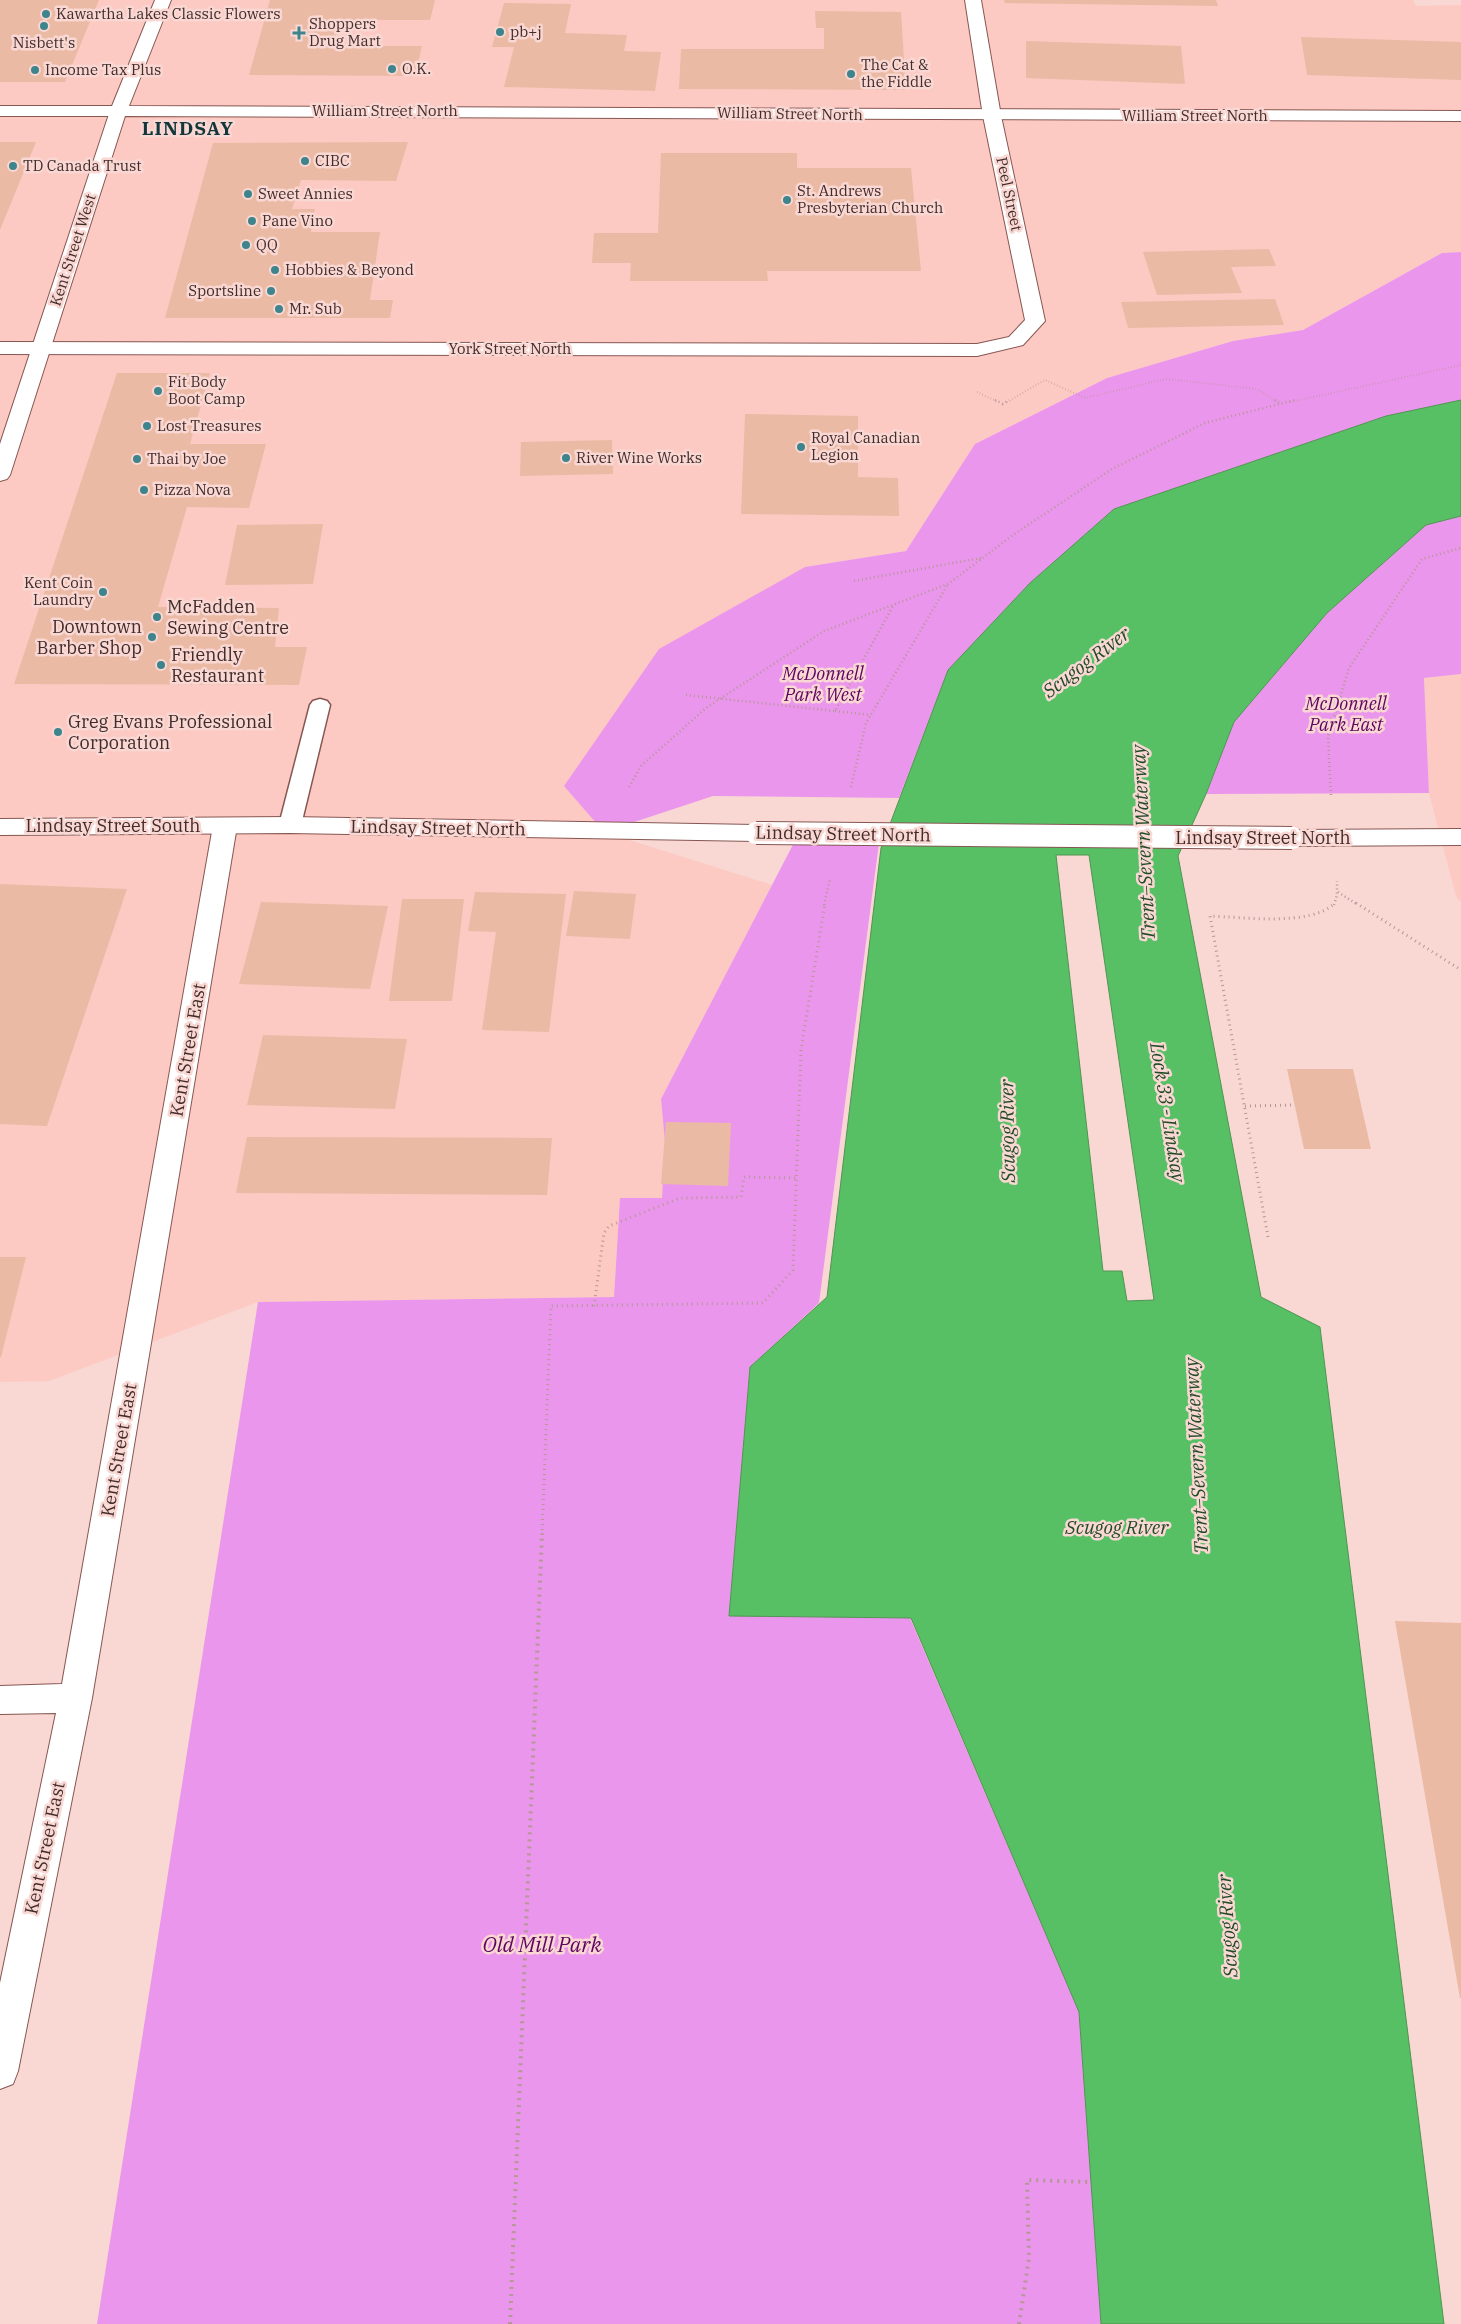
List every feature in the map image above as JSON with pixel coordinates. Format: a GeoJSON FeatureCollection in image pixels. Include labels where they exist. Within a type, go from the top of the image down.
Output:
{"type":"FeatureCollection","features":[{"type":"Feature","properties":{"kind":"street","name":"Kent Street West"},"geometry":{"type":"LineString","coordinates":[[0,475],[118,111],[163,0]]}},
{"type":"Feature","properties":{"kind":"street","name":"Peel Street"},"geometry":{"type":"LineString","coordinates":[[973,0],[992,116],[1035,321],[1016,342],[977,350]]}},
{"type":"Feature","properties":{"kind":"street","name":"William Street North"},"geometry":{"type":"LineString","coordinates":[[0,111],[505,111],[992,116],[1461,116]]}},
{"type":"Feature","properties":{"kind":"street","name":"York Street North"},"geometry":{"type":"LineString","coordinates":[[0,348],[977,350]]}},
{"type":"Feature","properties":{"kind":"street","name":"Lindsay Street North"},"geometry":{"type":"LineString","coordinates":[[225,826],[290,825],[604,832],[1461,838]]}},
{"type":"Feature","properties":{"kind":"street","name":"Lindsay Street South"},"geometry":{"type":"LineString","coordinates":[[0,826],[225,826]]}},
{"type":"Feature","properties":{"kind":"street","name":"Kent Street East"},"geometry":{"type":"LineString","coordinates":[[0,2070],[76,1698],[225,826]]}},
{"type":"Feature","properties":{"kind":"street"},"geometry":{"type":"LineString","coordinates":[[0,1700],[76,1698]]}},
{"type":"Feature","properties":{"kind":"lane"},"geometry":{"type":"LineString","coordinates":[[290,825],[320,705]]}},
{"type":"Feature","properties":{"kind":"path"},"geometry":{"type":"LineString","coordinates":[[604,832],[641,766],[719,700],[824,631],[948,584],[1112,469],[1205,423],[1282,404],[1461,365]]}},
{"type":"Feature","properties":{"kind":"path"},"geometry":{"type":"LineString","coordinates":[[1045,380],[1085,398],[1166,379],[1257,389],[1282,404]]}},
{"type":"Feature","properties":{"kind":"path"},"geometry":{"type":"LineString","coordinates":[[1268,1237],[1210,916],[1296,917],[1327,912],[1335,904],[1338,892],[1328,738],[1349,668],[1422,559],[1461,548]]}},
{"type":"Feature","properties":{"kind":"path"},"geometry":{"type":"LineString","coordinates":[[854,581],[983,558]]}},
{"type":"Feature","properties":{"kind":"path"},"geometry":{"type":"LineString","coordinates":[[851,789],[866,723],[948,584]]}},
{"type":"Feature","properties":{"kind":"path"},"geometry":{"type":"LineString","coordinates":[[835,711],[893,606]]}},
{"type":"Feature","properties":{"kind":"path"},"geometry":{"type":"LineString","coordinates":[[686,695],[871,715]]}},
{"type":"Feature","properties":{"kind":"path"},"geometry":{"type":"LineString","coordinates":[[510,2324],[551,1306],[764,1304],[793,1270],[801,1050],[820,919],[831,872]]}},
{"type":"Feature","properties":{"kind":"path"},"geometry":{"type":"LineString","coordinates":[[1338,892],[1461,970]]}},
{"type":"Feature","properties":{"kind":"path"},"geometry":{"type":"LineString","coordinates":[[1245,1106],[1295,1105]]}},
{"type":"Feature","properties":{"kind":"path"},"geometry":{"type":"LineString","coordinates":[[594,1306],[604,1233],[609,1226],[680,1198],[741,1197],[744,1177],[797,1178]]}},
{"type":"Feature","properties":{"kind":"path"},"geometry":{"type":"LineString","coordinates":[[1019,2324],[1029,2258],[1027,2180],[1092,2182]]}},
{"type":"Feature","properties":{"kind":"shaded area"},"geometry":{"type":"Polygon","coordinates":[[[0,0],[1413,0],[1416,6],[1461,5],[1461,252],[1442,253],[1303,330],[1233,341],[1107,378],[975,444],[906,551],[805,567],[604,832],[772,885],[661,1099],[665,1142],[662,1199],[620,1198],[614,1297],[258,1302],[49,1381],[0,1382],[0,0]]]}},
{"type":"Feature","properties":{"kind":"shaded area"},"geometry":{"type":"Polygon","coordinates":[[[1461,674],[1461,902],[1456,896],[1429,793],[1424,678],[1461,674]]]}},
{"type":"Feature","properties":{"kind":"green space","name":"McDonnell Park West"},"geometry":{"type":"Polygon","coordinates":[[[1461,252],[1461,400],[1386,416],[1114,509],[1030,583],[948,670],[899,798],[713,796],[604,832],[564,786],[659,649],[805,567],[906,551],[975,444],[1107,378],[1233,341],[1303,330],[1442,253],[1461,252]]]}},
{"type":"Feature","properties":{"kind":"green space","name":"McDonnell Park East"},"geometry":{"type":"Polygon","coordinates":[[[1461,516],[1461,674],[1424,678],[1429,793],[1206,794],[1234,722],[1327,613],[1426,525],[1461,516]]]}},
{"type":"Feature","properties":{"kind":"green space","name":"Old Mill Park"},"geometry":{"type":"Polygon","coordinates":[[[798,835],[880,835],[819,1303],[750,1367],[729,1615],[910,1618],[1079,2012],[1101,2324],[97,2324],[258,1302],[614,1297],[620,1198],[662,1198],[665,1142],[661,1099],[798,835]]]}},
{"type":"Feature","properties":{"kind":"water","name":"Scugog River"},"geometry":{"type":"Polygon","coordinates":[[[1461,400],[1461,516],[1426,525],[1327,613],[1234,722],[1206,794],[1178,856],[1261,1297],[1320,1327],[1444,2324],[1101,2324],[1079,2012],[911,1618],[729,1616],[750,1367],[827,1297],[881,848],[948,670],[1030,583],[1114,509],[1386,416],[1461,400]],[[1056,855],[1103,1271],[1122,1271],[1127,1301],[1154,1300],[1089,855],[1056,855]]]}},
{"type":"Feature","properties":{"kind":"building"},"geometry":{"type":"Polygon","coordinates":[[[0,0],[99,0],[65,82],[0,82],[0,0]]]}},
{"type":"Feature","properties":{"kind":"building","name":"Shoppers Drug Mart"},"geometry":{"type":"Polygon","coordinates":[[[270,0],[435,0],[430,20],[340,20],[333,46],[422,46],[415,76],[249,75],[270,0]]]}},
{"type":"Feature","properties":{"kind":"building"},"geometry":{"type":"Polygon","coordinates":[[[1004,0],[1216,0],[1218,6],[1005,3],[1004,0]]]}},
{"type":"Feature","properties":{"kind":"building"},"geometry":{"type":"Polygon","coordinates":[[[504,3],[571,4],[565,33],[627,35],[624,51],[661,52],[655,91],[504,87],[514,47],[492,47],[504,3]]]}},
{"type":"Feature","properties":{"kind":"building"},"geometry":{"type":"Polygon","coordinates":[[[815,11],[901,12],[906,90],[679,89],[681,49],[824,49],[824,28],[816,28],[815,11]]]}},
{"type":"Feature","properties":{"kind":"building"},"geometry":{"type":"Polygon","coordinates":[[[1301,37],[1461,42],[1461,80],[1307,75],[1301,37]]]}},
{"type":"Feature","properties":{"kind":"building"},"geometry":{"type":"Polygon","coordinates":[[[1026,41],[1181,46],[1185,84],[1026,78],[1026,41]]]}},
{"type":"Feature","properties":{"kind":"building","name":"TD Canada Trust"},"geometry":{"type":"Polygon","coordinates":[[[0,142],[36,142],[0,230],[0,142]]]}},
{"type":"Feature","properties":{"kind":"building"},"geometry":{"type":"Polygon","coordinates":[[[408,142],[396,181],[301,180],[292,209],[315,209],[311,232],[380,232],[370,300],[393,300],[390,318],[165,318],[213,143],[408,142]]]}},
{"type":"Feature","properties":{"kind":"building","name":"St. Andrews Presbyterian Church"},"geometry":{"type":"Polygon","coordinates":[[[661,153],[797,153],[797,168],[911,168],[921,271],[767,271],[768,281],[630,281],[631,263],[592,263],[594,233],[658,233],[661,153]]]}},
{"type":"Feature","properties":{"kind":"building"},"geometry":{"type":"Polygon","coordinates":[[[1269,249],[1276,266],[1231,267],[1242,293],[1157,295],[1143,252],[1269,249]]]}},
{"type":"Feature","properties":{"kind":"building"},"geometry":{"type":"Polygon","coordinates":[[[1275,299],[1284,325],[1128,328],[1121,302],[1275,299]]]}},
{"type":"Feature","properties":{"kind":"building"},"geometry":{"type":"Polygon","coordinates":[[[117,373],[210,373],[190,444],[266,444],[249,508],[187,507],[158,607],[279,608],[275,647],[307,647],[299,685],[14,684],[117,373]]]}},
{"type":"Feature","properties":{"kind":"building","name":"Royal Canadian Legion"},"geometry":{"type":"Polygon","coordinates":[[[745,414],[858,416],[858,477],[898,478],[899,516],[741,514],[745,414]]]}},
{"type":"Feature","properties":{"kind":"building","name":"River Wine Works"},"geometry":{"type":"Polygon","coordinates":[[[612,440],[613,474],[520,476],[521,442],[612,440]]]}},
{"type":"Feature","properties":{"kind":"building"},"geometry":{"type":"Polygon","coordinates":[[[323,524],[313,584],[225,585],[237,525],[323,524]]]}},
{"type":"Feature","properties":{"kind":"building"},"geometry":{"type":"Polygon","coordinates":[[[0,884],[127,889],[47,1126],[0,1124],[0,884]]]}},
{"type":"Feature","properties":{"kind":"building"},"geometry":{"type":"Polygon","coordinates":[[[574,891],[636,894],[630,939],[566,936],[574,891]]]}},
{"type":"Feature","properties":{"kind":"building"},"geometry":{"type":"Polygon","coordinates":[[[475,892],[566,894],[549,1032],[482,1030],[496,932],[468,931],[475,892]]]}},
{"type":"Feature","properties":{"kind":"building"},"geometry":{"type":"Polygon","coordinates":[[[402,899],[464,899],[452,1001],[389,1001],[402,899]]]}},
{"type":"Feature","properties":{"kind":"building"},"geometry":{"type":"Polygon","coordinates":[[[261,902],[388,906],[370,989],[239,984],[261,902]]]}},
{"type":"Feature","properties":{"kind":"building"},"geometry":{"type":"Polygon","coordinates":[[[263,1035],[407,1039],[395,1109],[247,1105],[263,1035]]]}},
{"type":"Feature","properties":{"kind":"building"},"geometry":{"type":"Polygon","coordinates":[[[1287,1069],[1353,1069],[1371,1149],[1304,1149],[1287,1069]]]}},
{"type":"Feature","properties":{"kind":"building"},"geometry":{"type":"Polygon","coordinates":[[[666,1122],[731,1123],[728,1186],[661,1184],[666,1122]]]}},
{"type":"Feature","properties":{"kind":"building"},"geometry":{"type":"Polygon","coordinates":[[[247,1137],[552,1138],[547,1195],[236,1193],[247,1137]]]}},
{"type":"Feature","properties":{"kind":"building"},"geometry":{"type":"Polygon","coordinates":[[[0,1257],[26,1257],[1,1357],[0,1357],[0,1257]]]}},
{"type":"Feature","properties":{"kind":"building"},"geometry":{"type":"Polygon","coordinates":[[[1395,1621],[1461,1623],[1461,1998],[1460,1998],[1395,1621]]]}},
{"type":"Feature","properties":{"kind":"place","name":"Kawartha Lakes Classic Flowers"},"geometry":{"type":"Point","coordinates":[46,14]}},
{"type":"Feature","properties":{"kind":"place","name":"Nisbett's"},"geometry":{"type":"Point","coordinates":[44,26]}},
{"type":"Feature","properties":{"kind":"place","name":"pb+j"},"geometry":{"type":"Point","coordinates":[500,32]}},
{"type":"Feature","properties":{"kind":"place","name":"Shoppers Drug Mart"},"geometry":{"type":"Point","coordinates":[299,33]}},
{"type":"Feature","properties":{"kind":"place","name":"O.K."},"geometry":{"type":"Point","coordinates":[392,69]}},
{"type":"Feature","properties":{"kind":"place","name":"Income Tax Plus"},"geometry":{"type":"Point","coordinates":[35,70]}},
{"type":"Feature","properties":{"kind":"place","name":"The Cat & the Fiddle"},"geometry":{"type":"Point","coordinates":[851,74]}},
{"type":"Feature","properties":{"kind":"place","name":"CIBC"},"geometry":{"type":"Point","coordinates":[305,161]}},
{"type":"Feature","properties":{"kind":"place","name":"TD Canada Trust"},"geometry":{"type":"Point","coordinates":[13,166]}},
{"type":"Feature","properties":{"kind":"place","name":"Sweet Annies"},"geometry":{"type":"Point","coordinates":[248,194]}},
{"type":"Feature","properties":{"kind":"place","name":"St. Andrews Presbyterian Church"},"geometry":{"type":"Point","coordinates":[787,200]}},
{"type":"Feature","properties":{"kind":"place","name":"Pane Vino"},"geometry":{"type":"Point","coordinates":[252,221]}},
{"type":"Feature","properties":{"kind":"place","name":"QQ"},"geometry":{"type":"Point","coordinates":[246,245]}},
{"type":"Feature","properties":{"kind":"place","name":"Hobbies & Beyond"},"geometry":{"type":"Point","coordinates":[275,270]}},
{"type":"Feature","properties":{"kind":"place","name":"Sportsline"},"geometry":{"type":"Point","coordinates":[271,291]}},
{"type":"Feature","properties":{"kind":"place","name":"Mr. Sub"},"geometry":{"type":"Point","coordinates":[279,309]}},
{"type":"Feature","properties":{"kind":"place","name":"Fit Body Boot Camp"},"geometry":{"type":"Point","coordinates":[158,391]}},
{"type":"Feature","properties":{"kind":"place","name":"Lost Treasures"},"geometry":{"type":"Point","coordinates":[147,426]}},
{"type":"Feature","properties":{"kind":"place","name":"Royal Canadian Legion"},"geometry":{"type":"Point","coordinates":[801,447]}},
{"type":"Feature","properties":{"kind":"place","name":"River Wine Works"},"geometry":{"type":"Point","coordinates":[566,458]}},
{"type":"Feature","properties":{"kind":"place","name":"Thai by Joe"},"geometry":{"type":"Point","coordinates":[137,459]}},
{"type":"Feature","properties":{"kind":"place","name":"Pizza Nova"},"geometry":{"type":"Point","coordinates":[144,490]}},
{"type":"Feature","properties":{"kind":"place","name":"Kent Coin Laundry"},"geometry":{"type":"Point","coordinates":[103,592]}},
{"type":"Feature","properties":{"kind":"place","name":"McFadden Sewing Centre"},"geometry":{"type":"Point","coordinates":[157,617]}},
{"type":"Feature","properties":{"kind":"place","name":"Downtown Barber Shop"},"geometry":{"type":"Point","coordinates":[152,637]}},
{"type":"Feature","properties":{"kind":"place","name":"Friendly Restaurant"},"geometry":{"type":"Point","coordinates":[161,665]}},
{"type":"Feature","properties":{"kind":"place","name":"Greg Evans Professional Corporation"},"geometry":{"type":"Point","coordinates":[58,732]}},
{"type":"Feature","properties":{"kind":"district","name":"LINDSAY"},"geometry":{"type":"Point","coordinates":[188,128]}},
{"type":"Feature","properties":{"kind":"water label","name":"Trent–Severn Waterway"},"geometry":{"type":"Point","coordinates":[1143,843]}},
{"type":"Feature","properties":{"kind":"water label","name":"Lock 33 - Lindsay"},"geometry":{"type":"Point","coordinates":[1168,1112]}},
{"type":"Feature","properties":{"kind":"water label","name":"Trent–Severn Waterway"},"geometry":{"type":"Point","coordinates":[1196,1456]}}]}
